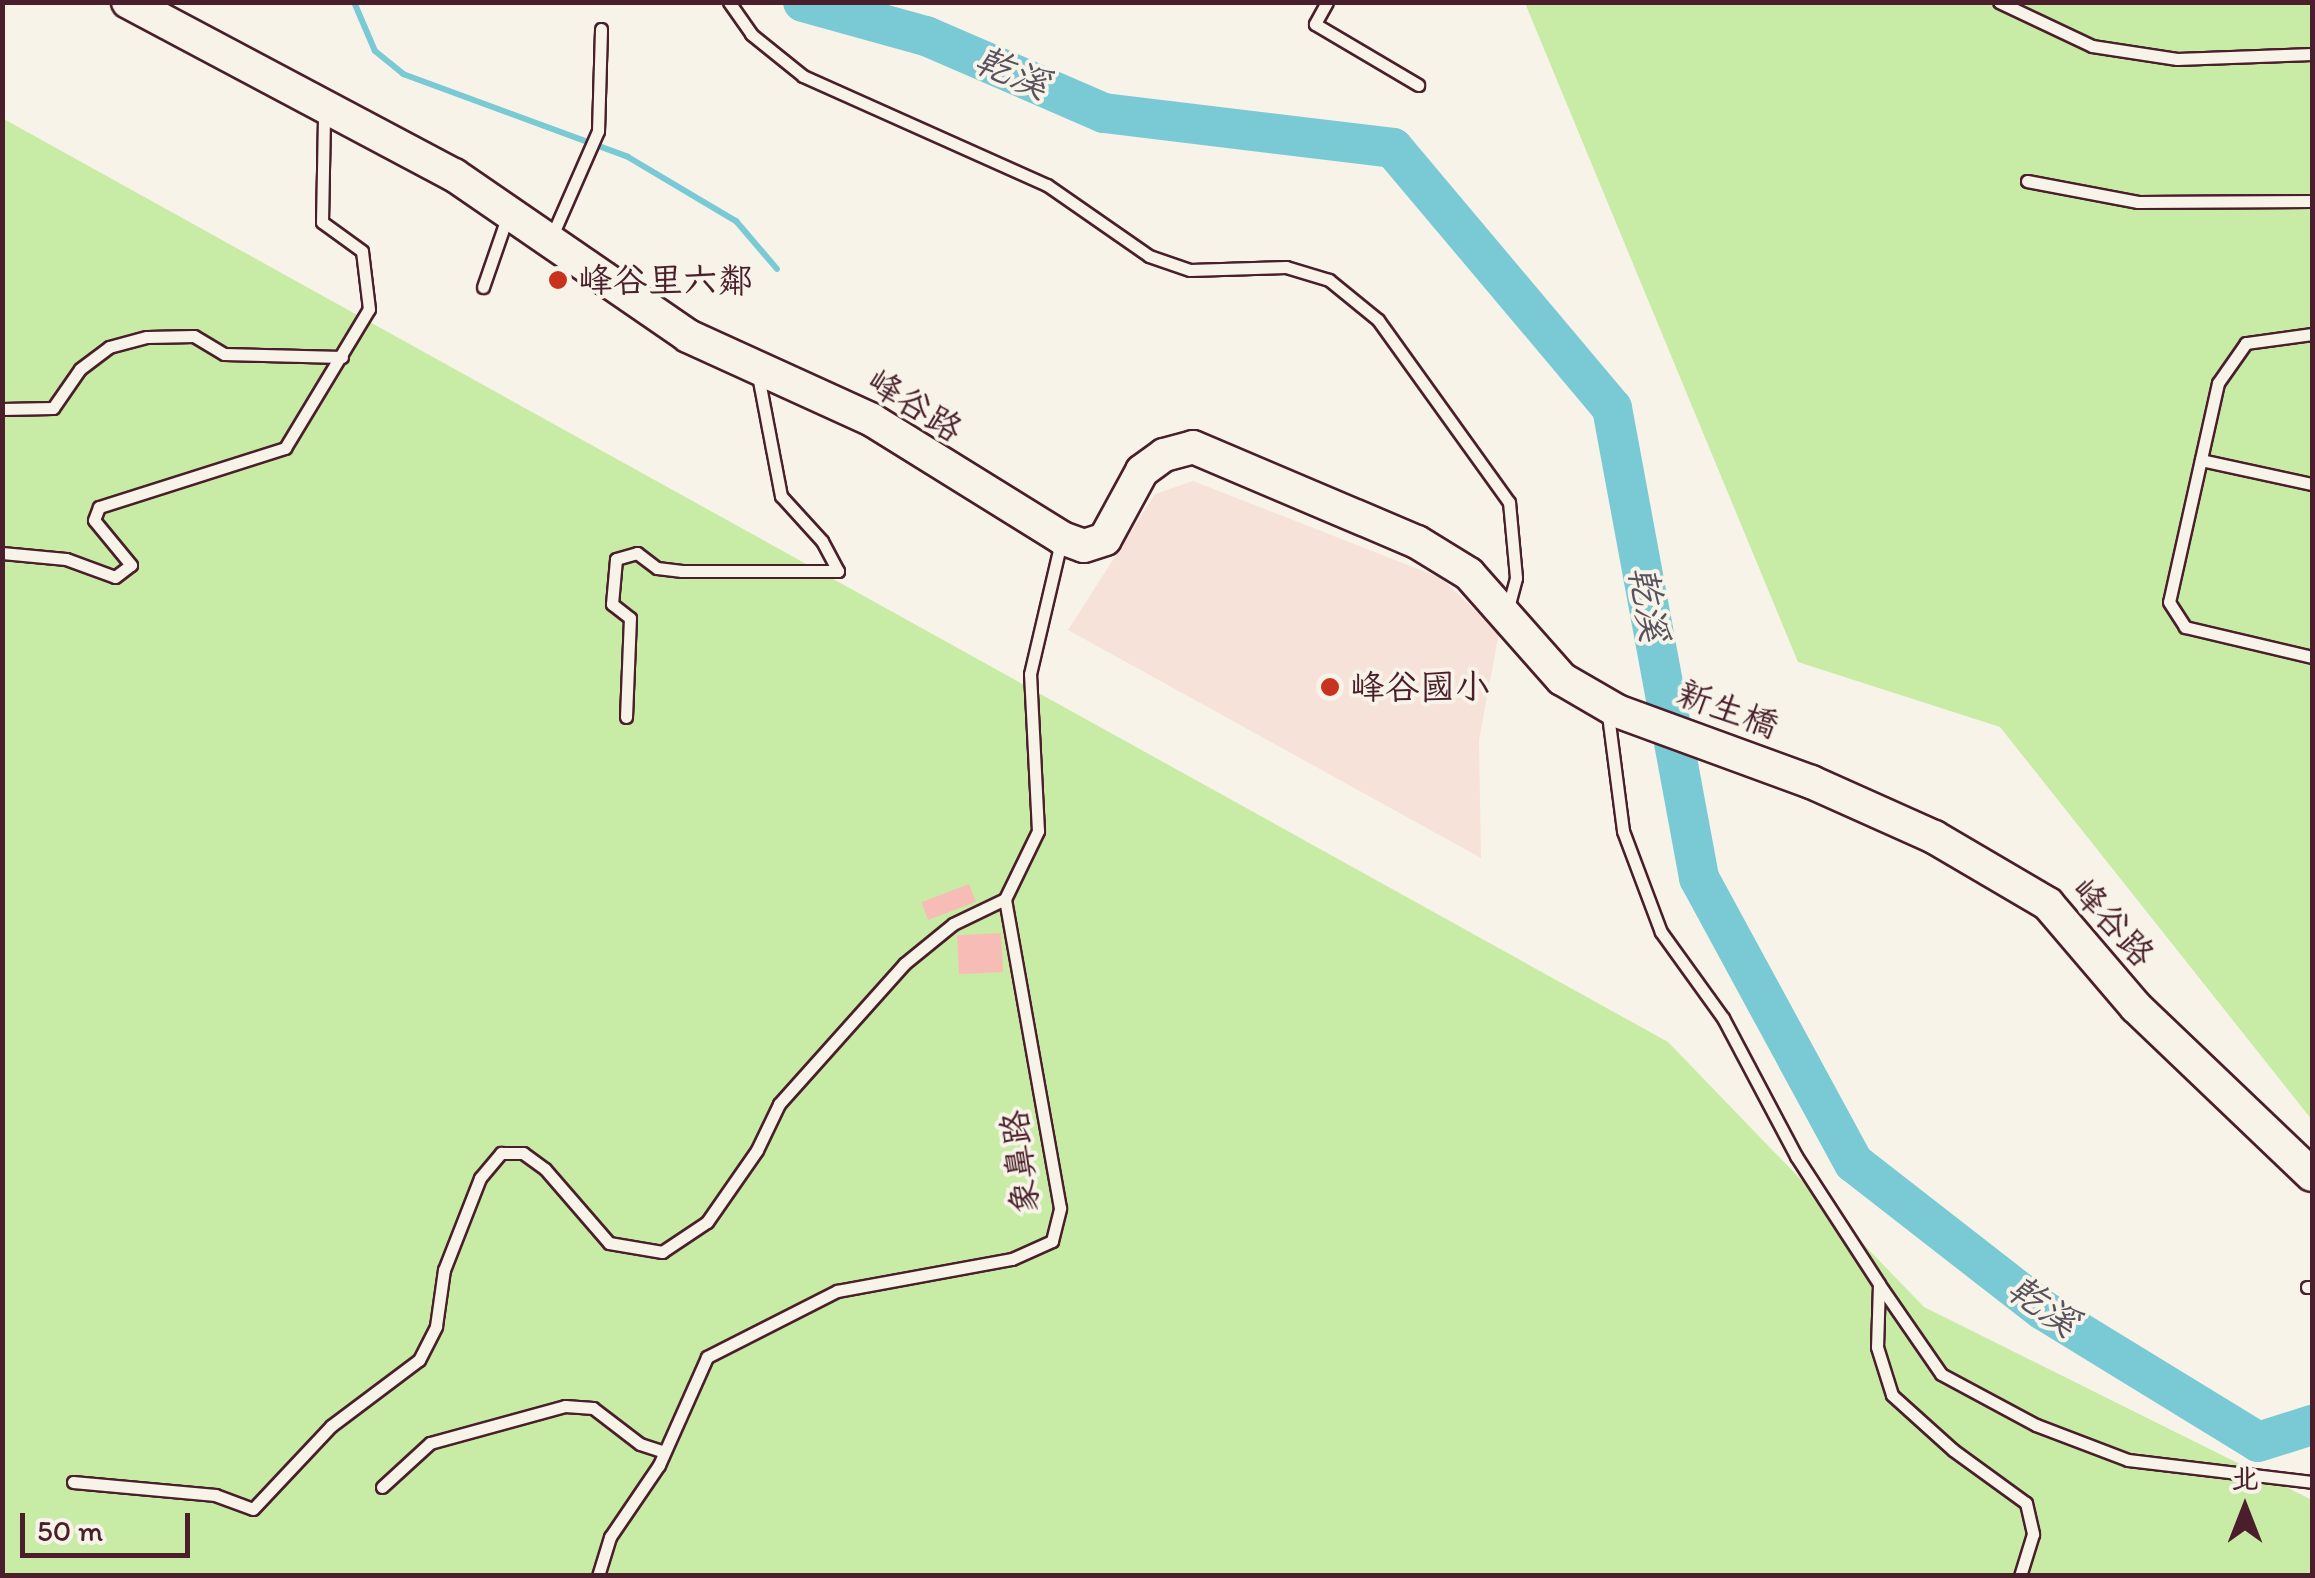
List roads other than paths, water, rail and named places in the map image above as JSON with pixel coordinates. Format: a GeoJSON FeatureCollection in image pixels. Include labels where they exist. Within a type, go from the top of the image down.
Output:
{"type":"FeatureCollection","features":[{"type":"Feature","properties":{"kind":"street","name":"峰谷路"},"geometry":{"type":"LineString","coordinates":[[128,2],[510,211],[688,336],[872,420],[953,476],[1062,538]]}},
{"type":"Feature","properties":{"kind":"street"},"geometry":{"type":"LineString","coordinates":[[1062,538],[1084,546],[1104,539],[1142,471],[1194,447],[1418,542],[1469,574],[1562,679],[1612,708]]}},
{"type":"Feature","properties":{"kind":"street","name":"新生橋"},"geometry":{"type":"LineString","coordinates":[[1612,708],[1811,782]]}},
{"type":"Feature","properties":{"kind":"street","name":"峰谷路"},"geometry":{"type":"LineString","coordinates":[[1811,782],[1934,837],[2048,904],[2136,1008],[2312,1175]]}},
{"type":"Feature","properties":{"kind":"lane"},"geometry":{"type":"LineString","coordinates":[[729,2],[751,34],[803,76],[1047,185],[1149,256],[1190,270],[1286,267],[1328,280],[1378,320],[1509,502],[1516,578],[1506,615]]}},
{"type":"Feature","properties":{"kind":"lane"},"geometry":{"type":"LineString","coordinates":[[1327,2],[1316,24],[1418,85]]}},
{"type":"Feature","properties":{"kind":"lane"},"geometry":{"type":"LineString","coordinates":[[1998,2],[2092,46],[2177,59],[2312,54]]}},
{"type":"Feature","properties":{"kind":"lane"},"geometry":{"type":"LineString","coordinates":[[551,238],[598,131],[602,28]]}},
{"type":"Feature","properties":{"kind":"lane"},"geometry":{"type":"LineString","coordinates":[[2,553],[66,560],[115,578],[131,565],[94,520],[99,507],[285,448],[369,309],[362,252],[322,222],[324,108]]}},
{"type":"Feature","properties":{"kind":"lane"},"geometry":{"type":"LineString","coordinates":[[2026,180],[2138,202],[2312,202]]}},
{"type":"Feature","properties":{"kind":"lane"},"geometry":{"type":"LineString","coordinates":[[482,287],[510,211]]}},
{"type":"Feature","properties":{"kind":"lane"},"geometry":{"type":"LineString","coordinates":[[2312,334],[2246,343],[2218,383],[2169,602],[2186,626],[2312,657]]}},
{"type":"Feature","properties":{"kind":"lane"},"geometry":{"type":"LineString","coordinates":[[2,410],[52,408],[80,368],[109,348],[147,337],[194,336],[224,354],[342,357]]}},
{"type":"Feature","properties":{"kind":"lane"},"geometry":{"type":"LineString","coordinates":[[626,717],[630,618],[612,604],[616,559],[637,553],[656,568],[682,571],[838,571],[822,542],[781,496],[756,366]]}},
{"type":"Feature","properties":{"kind":"lane"},"geometry":{"type":"LineString","coordinates":[[2201,460],[2312,484]]}},
{"type":"Feature","properties":{"kind":"lane"},"geometry":{"type":"LineString","coordinates":[[72,1482],[215,1495],[253,1509],[331,1426],[418,1360],[436,1326],[444,1270],[480,1178],[501,1152],[523,1153],[545,1169],[610,1243],[662,1252],[707,1222],[757,1150],[778,1104],[904,964],[952,924],[1005,899],[1038,831],[1030,674],[1062,538]]}},
{"type":"Feature","properties":{"kind":"lane"},"geometry":{"type":"LineString","coordinates":[[1612,708],[1623,831],[1661,932],[1723,1018],[1762,1098],[1941,1374],[2036,1425],[2128,1460],[2312,1482]]}},
{"type":"Feature","properties":{"kind":"lane","name":"象鼻路"},"geometry":{"type":"LineString","coordinates":[[598,1576],[610,1537],[664,1452],[707,1358],[837,1291],[1012,1260],[1052,1242],[1060,1208],[1005,899]]}},
{"type":"Feature","properties":{"kind":"lane"},"geometry":{"type":"LineString","coordinates":[[1880,1284],[1878,1347],[1892,1394],[1953,1450],[2026,1503],[2034,1534],[2020,1576]]}},
{"type":"Feature","properties":{"kind":"lane"},"geometry":{"type":"LineString","coordinates":[[382,1487],[430,1442],[565,1406],[593,1408],[640,1444],[664,1452]]}},
{"type":"Feature","properties":{"kind":"waterway"},"geometry":{"type":"LineString","coordinates":[[354,2],[375,51],[403,74],[628,157],[736,221],[777,269]]}},
{"type":"Feature","properties":{"kind":"waterway","name":"乾溪"},"geometry":{"type":"LineString","coordinates":[[803,2],[926,36],[1104,113],[1393,148],[1612,408],[1699,878],[1854,1163],[2043,1310],[2258,1442],[2312,1425]]}},
{"type":"Feature","properties":{"kind":"place","name":"峰谷里六鄰"},"geometry":{"type":"Point","coordinates":[558,280]}},
{"type":"Feature","properties":{"kind":"place","name":"峰谷國小"},"geometry":{"type":"Point","coordinates":[1330,687]}}]}
